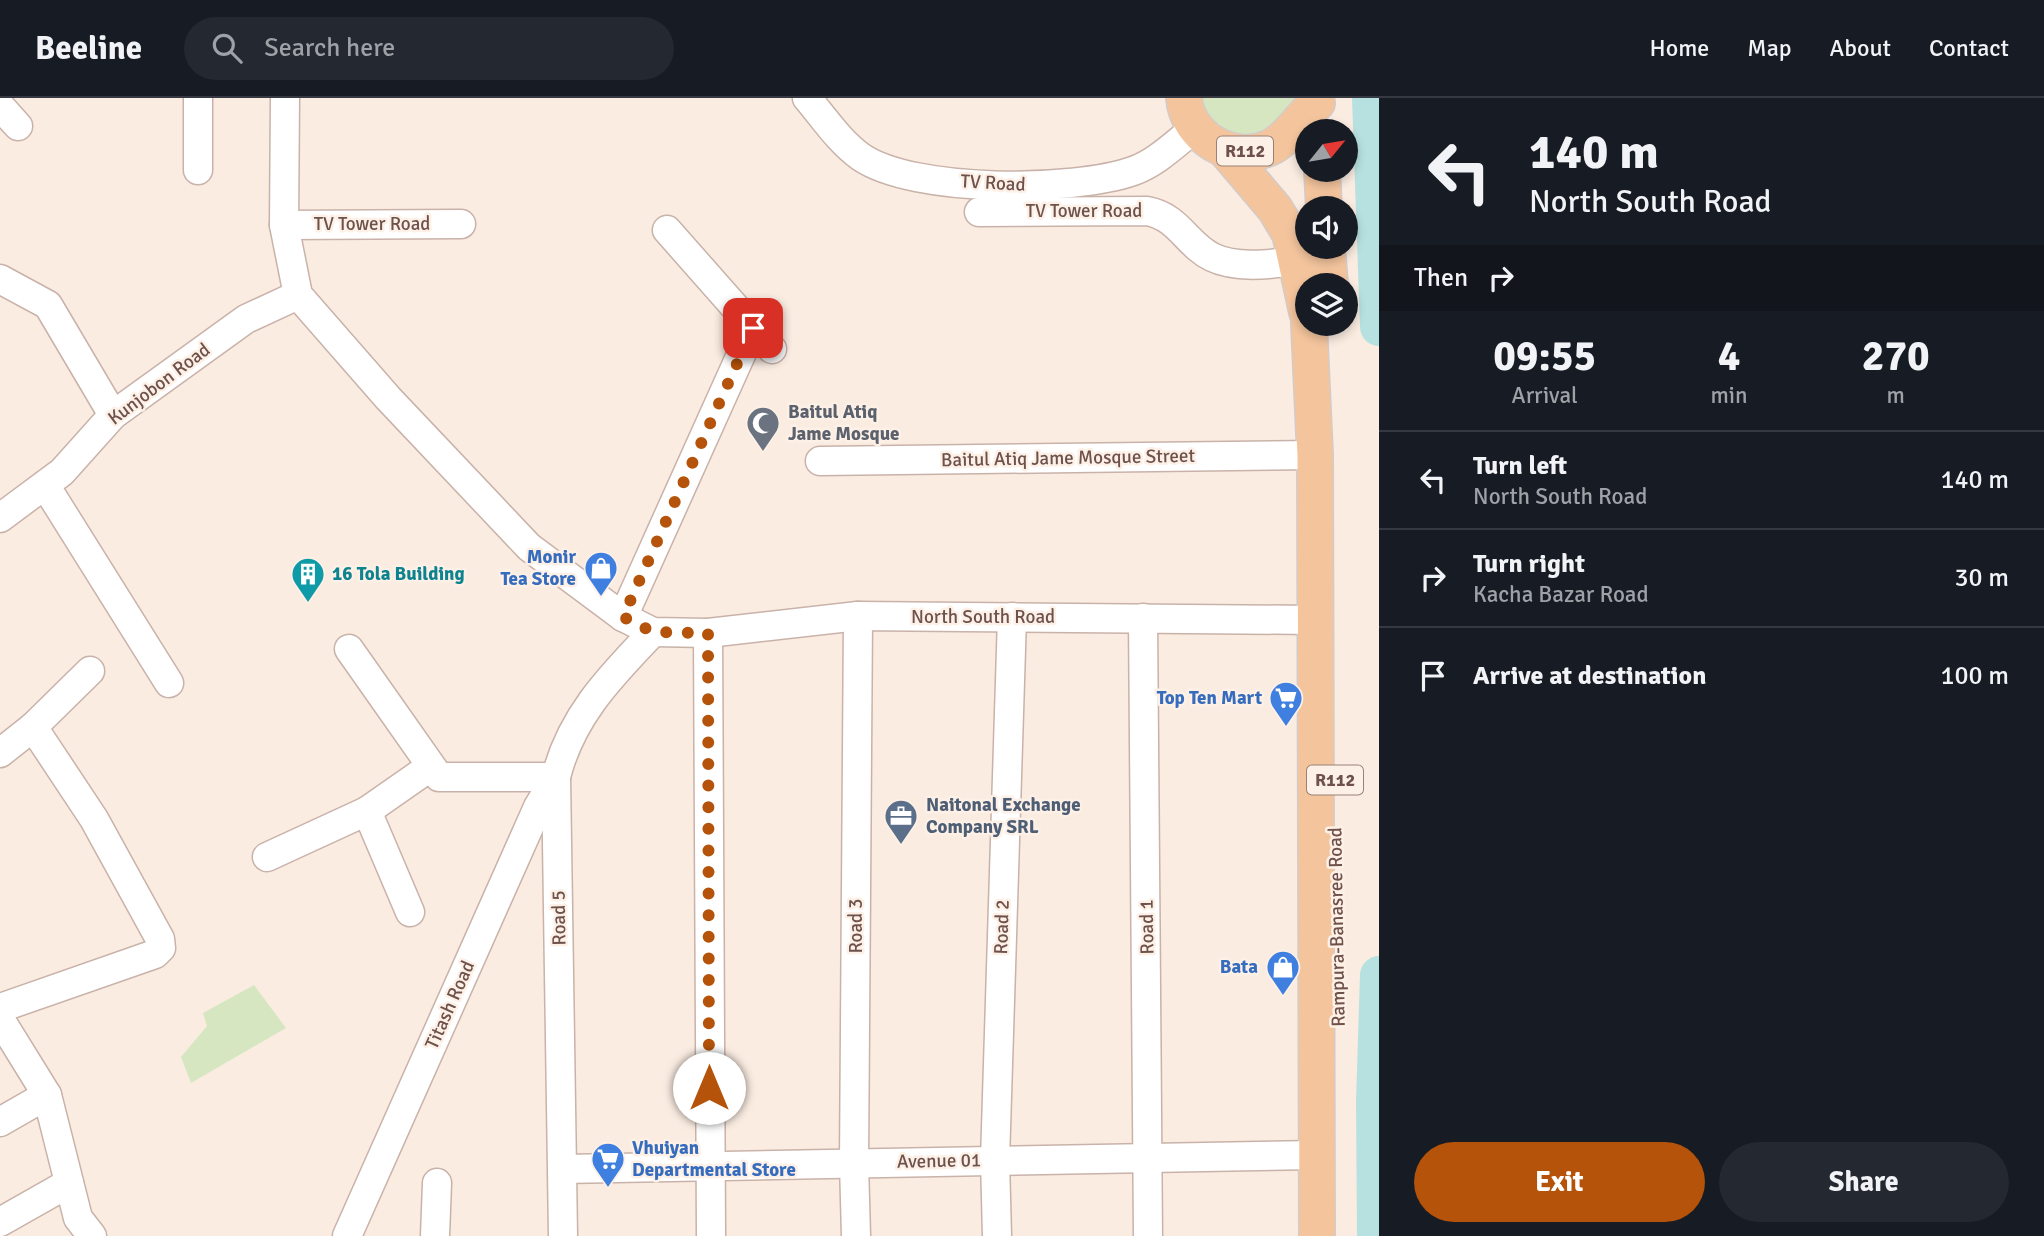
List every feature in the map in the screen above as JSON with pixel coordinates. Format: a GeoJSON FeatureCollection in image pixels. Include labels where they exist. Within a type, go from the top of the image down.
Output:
{"type":"FeatureCollection","features":[{"type":"Feature","properties":{"kind":"main road","name":"R112"},"geometry":{"type":"LineString","coordinates":[[1189,113],[1225,150],[1254,152],[1270,148],[1317,111]]}},
{"type":"Feature","properties":{"kind":"main road"},"geometry":{"type":"LineString","coordinates":[[1225,150],[1275,209],[1295,238]]}},
{"type":"Feature","properties":{"kind":"main road","name":"Rampura-Banasree Road"},"geometry":{"type":"LineString","coordinates":[[1315,336],[1317,1236]]}},
{"type":"Feature","properties":{"kind":"main road","name":"Rampura-Banasree Road"},"geometry":{"type":"LineString","coordinates":[[1315,336],[1340,1236]]}},
{"type":"Feature","properties":{"kind":"street"},"geometry":{"type":"LineString","coordinates":[[198,98],[198,170]]}},
{"type":"Feature","properties":{"kind":"street"},"geometry":{"type":"LineString","coordinates":[[285,98],[284,225],[298,295],[388,398],[529,547],[623,617],[653,632]]}},
{"type":"Feature","properties":{"kind":"street","name":"TV Road"},"geometry":{"type":"LineString","coordinates":[[807,98],[839,137],[862,158],[905,176],[962,182],[1062,186],[1103,180],[1136,170],[1167,152],[1189,113]]}},
{"type":"Feature","properties":{"kind":"street","name":"TV Tower Road"},"geometry":{"type":"LineString","coordinates":[[979,212],[1147,211],[1163,214],[1211,257],[1254,264],[1295,257]]}},
{"type":"Feature","properties":{"kind":"street","name":"TV Tower Road"},"geometry":{"type":"LineString","coordinates":[[284,225],[461,224]]}},
{"type":"Feature","properties":{"kind":"street"},"geometry":{"type":"LineString","coordinates":[[667,230],[772,349]]}},
{"type":"Feature","properties":{"kind":"street"},"geometry":{"type":"LineString","coordinates":[[0,279],[48,305],[113,415]]}},
{"type":"Feature","properties":{"kind":"street","name":"Kunjobon Road"},"geometry":{"type":"LineString","coordinates":[[0,518],[62,472],[113,415],[246,319],[298,295]]}},
{"type":"Feature","properties":{"kind":"street"},"geometry":{"type":"LineString","coordinates":[[623,617],[753,328]]}},
{"type":"Feature","properties":{"kind":"street","name":"Baitul Atiq Jame Mosque Street"},"geometry":{"type":"LineString","coordinates":[[820,461],[1315,455]]}},
{"type":"Feature","properties":{"kind":"street"},"geometry":{"type":"LineString","coordinates":[[45,485],[169,683]]}},
{"type":"Feature","properties":{"kind":"street","name":"North South Road"},"geometry":{"type":"LineString","coordinates":[[653,632],[708,633],[858,616],[1314,620]]}},
{"type":"Feature","properties":{"kind":"street","name":"Road 3"},"geometry":{"type":"LineString","coordinates":[[856,1236],[854,1163],[858,616]]}},
{"type":"Feature","properties":{"kind":"street","name":"Road 2"},"geometry":{"type":"LineString","coordinates":[[997,1236],[995,1160],[1012,617]]}},
{"type":"Feature","properties":{"kind":"street","name":"Road 1"},"geometry":{"type":"LineString","coordinates":[[1143,618],[1148,1236]]}},
{"type":"Feature","properties":{"kind":"street","name":"Road 5"},"geometry":{"type":"LineString","coordinates":[[564,1236],[556,777],[562,752],[585,707],[653,632]]}},
{"type":"Feature","properties":{"kind":"street"},"geometry":{"type":"LineString","coordinates":[[708,633],[710,1236]]}},
{"type":"Feature","properties":{"kind":"street"},"geometry":{"type":"LineString","coordinates":[[349,649],[439,777],[556,777]]}},
{"type":"Feature","properties":{"kind":"street"},"geometry":{"type":"LineString","coordinates":[[0,753],[33,727],[90,671]]}},
{"type":"Feature","properties":{"kind":"street"},"geometry":{"type":"LineString","coordinates":[[33,727],[94,819],[160,939],[161,948],[155,954],[4,1007],[0,1018],[47,1095],[78,1219],[92,1236]]}},
{"type":"Feature","properties":{"kind":"street"},"geometry":{"type":"LineString","coordinates":[[267,857],[367,811],[430,767]]}},
{"type":"Feature","properties":{"kind":"street","name":"Titash Road"},"geometry":{"type":"LineString","coordinates":[[347,1236],[538,807],[556,777]]}},
{"type":"Feature","properties":{"kind":"street"},"geometry":{"type":"LineString","coordinates":[[367,811],[410,912]]}},
{"type":"Feature","properties":{"kind":"street"},"geometry":{"type":"LineString","coordinates":[[0,1122],[47,1095]]}},
{"type":"Feature","properties":{"kind":"street","name":"Avenue 01"},"geometry":{"type":"LineString","coordinates":[[563,1169],[1316,1155]]}},
{"type":"Feature","properties":{"kind":"street"},"geometry":{"type":"LineString","coordinates":[[0,1222],[69,1183]]}},
{"type":"Feature","properties":{"kind":"street"},"geometry":{"type":"LineString","coordinates":[[435,1236],[437,1183]]}},
{"type":"Feature","properties":{"kind":"green space"},"geometry":{"type":"Polygon","coordinates":[[[1198,98],[1297,98],[1263,142],[1211,128],[1198,98]]]}},
{"type":"Feature","properties":{"kind":"green space"},"geometry":{"type":"Polygon","coordinates":[[[254,985],[286,1028],[191,1083],[181,1057],[207,1026],[203,1013],[254,985]]]}},
{"type":"Feature","properties":{"kind":"waterway"},"geometry":{"type":"LineString","coordinates":[[1371,98],[1379,327]]}},
{"type":"Feature","properties":{"kind":"waterway"},"geometry":{"type":"LineString","coordinates":[[1376,1236],[1375,1102],[1379,975]]}},
{"type":"Feature","properties":{"kind":"place","name":"Baitul Atiq Jame Mosque"},"geometry":{"type":"Point","coordinates":[763,453]}},
{"type":"Feature","properties":{"kind":"place","name":"Monir Tea Store"},"geometry":{"type":"Point","coordinates":[601,598]}},
{"type":"Feature","properties":{"kind":"place","name":"16 Tola Building"},"geometry":{"type":"Point","coordinates":[308,604]}},
{"type":"Feature","properties":{"kind":"place","name":"Top Ten Mart"},"geometry":{"type":"Point","coordinates":[1286,728]}},
{"type":"Feature","properties":{"kind":"place","name":"Naitonal Exchange Company SRL"},"geometry":{"type":"Point","coordinates":[901,846]}},
{"type":"Feature","properties":{"kind":"place","name":"Bata"},"geometry":{"type":"Point","coordinates":[1283,997]}},
{"type":"Feature","properties":{"kind":"place","name":"Vhuiyan Departmental Store"},"geometry":{"type":"Point","coordinates":[608,1189]}},
{"type":"Feature","properties":{"kind":"route"},"geometry":{"type":"LineString","coordinates":[[709,1088],[708,633],[653,632],[623,617],[753,328]]}}]}
